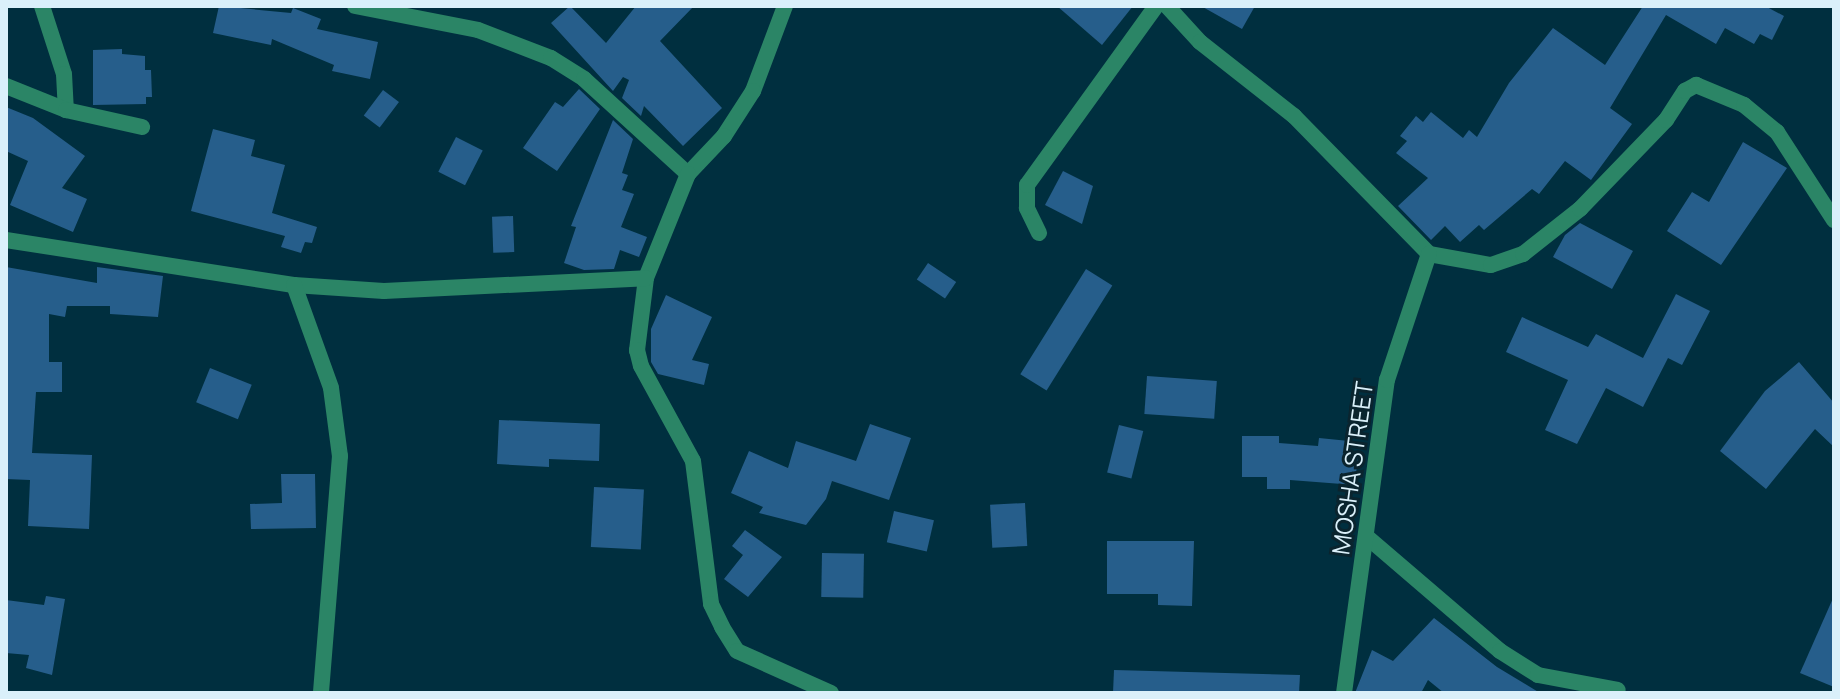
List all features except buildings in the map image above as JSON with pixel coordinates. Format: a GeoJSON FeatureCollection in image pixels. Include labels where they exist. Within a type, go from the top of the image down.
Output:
{"type":"FeatureCollection","features":[{"type":"Feature","properties":{"kind":"street"},"geometry":{"type":"LineString","coordinates":[[42,6],[64,74],[66,110]]}},
{"type":"Feature","properties":{"kind":"street"},"geometry":{"type":"LineString","coordinates":[[355,6],[478,30],[551,58],[584,79],[688,174]]}},
{"type":"Feature","properties":{"kind":"street"},"geometry":{"type":"LineString","coordinates":[[785,6],[753,91],[724,136],[688,174],[646,278],[639,314],[639,358],[693,461],[711,604],[737,651],[831,693]]}},
{"type":"Feature","properties":{"kind":"street"},"geometry":{"type":"LineString","coordinates":[[1039,233],[1027,208],[1027,185],[1156,6]]}},
{"type":"Feature","properties":{"kind":"street"},"geometry":{"type":"LineString","coordinates":[[1167,6],[1200,42],[1294,116],[1429,254],[1491,265],[1523,254],[1580,209],[1666,120],[1685,91],[1696,85],[1744,105],[1777,132],[1834,220]]}},
{"type":"Feature","properties":{"kind":"street"},"geometry":{"type":"LineString","coordinates":[[6,86],[66,110],[142,127]]}},
{"type":"Feature","properties":{"kind":"street"},"geometry":{"type":"LineString","coordinates":[[6,240],[294,285],[384,291],[646,278]]}},
{"type":"Feature","properties":{"kind":"street","name":"MOSHA STREET"},"geometry":{"type":"LineString","coordinates":[[1344,693],[1387,380],[1429,254]]}},
{"type":"Feature","properties":{"kind":"street"},"geometry":{"type":"LineString","coordinates":[[294,285],[331,388],[340,456],[321,693]]}},
{"type":"Feature","properties":{"kind":"street"},"geometry":{"type":"LineString","coordinates":[[1367,537],[1500,651],[1538,675],[1618,690]]}}]}
